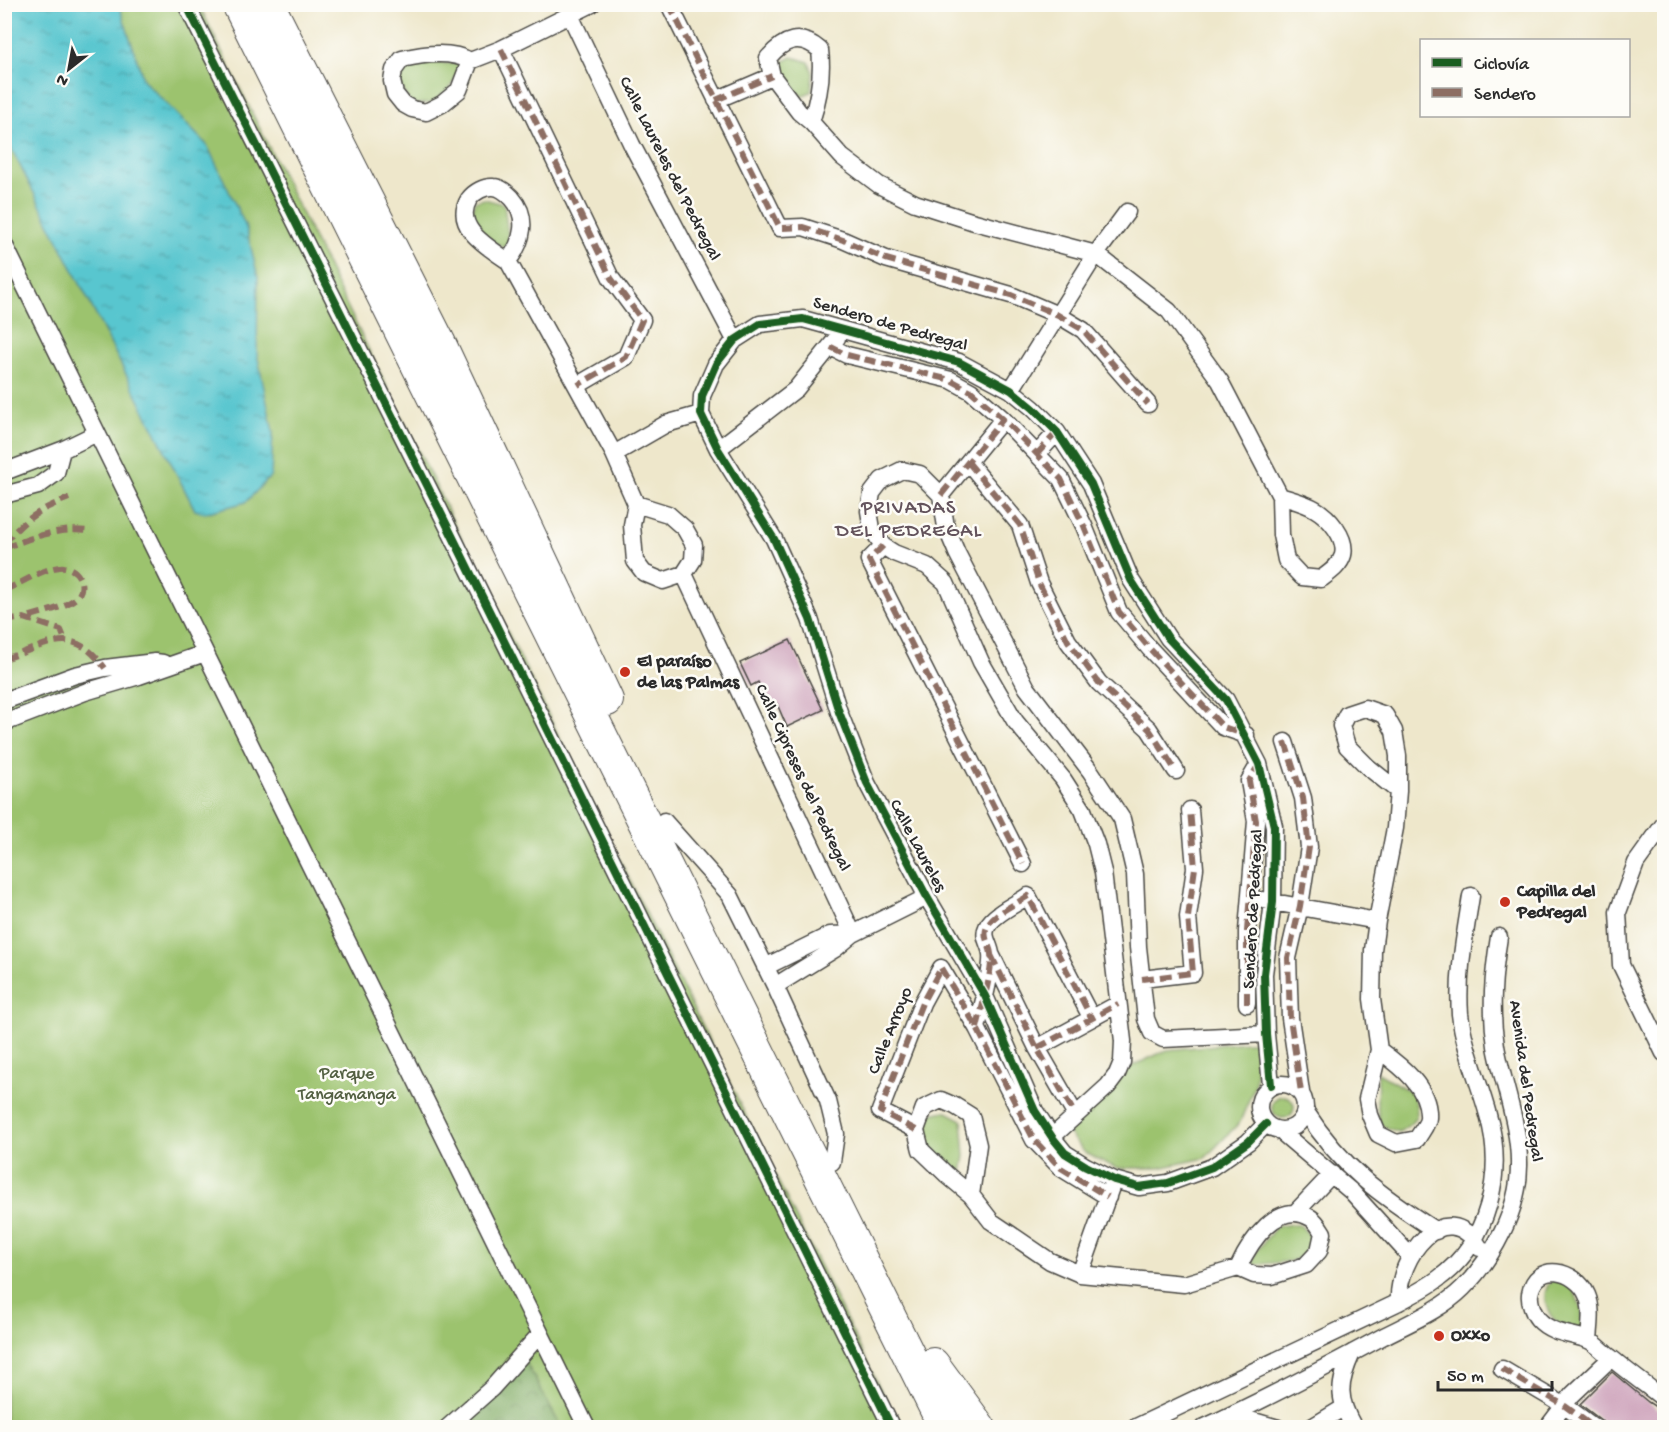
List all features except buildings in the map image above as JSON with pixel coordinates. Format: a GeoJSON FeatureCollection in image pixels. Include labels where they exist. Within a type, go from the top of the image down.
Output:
{"type":"FeatureCollection","features":[{"type":"Feature","properties":{"kind":"highway"},"geometry":{"type":"LineString","coordinates":[[238,4],[945,1428]]}},
{"type":"Feature","properties":{"kind":"highway"},"geometry":{"type":"LineString","coordinates":[[268,4],[440,344],[664,821],[965,1428]]}},
{"type":"Feature","properties":{"kind":"highway"},"geometry":{"type":"LineString","coordinates":[[933,1364],[980,1428]]}},
{"type":"Feature","properties":{"kind":"street"},"geometry":{"type":"LineString","coordinates":[[186,4],[439,509],[891,1428]]}},
{"type":"Feature","properties":{"kind":"street"},"geometry":{"type":"LineString","coordinates":[[470,61],[459,90],[442,104],[426,112],[403,104],[395,94],[392,81],[394,70],[402,58],[442,54],[461,56],[470,61],[501,50],[592,4]]}},
{"type":"Feature","properties":{"kind":"street"},"geometry":{"type":"LineString","coordinates":[[669,4],[780,228],[803,227],[908,266],[1011,295],[1058,315],[1083,330],[1148,404]]}},
{"type":"Feature","properties":{"kind":"street","name":"Calle Laureles del Pedregal"},"geometry":{"type":"LineString","coordinates":[[570,15],[632,145],[735,340]]}},
{"type":"Feature","properties":{"kind":"street"},"geometry":{"type":"LineString","coordinates":[[811,122],[818,100],[822,67],[820,50],[810,41],[794,39],[779,45],[768,58],[772,76],[799,112],[842,157],[879,186],[915,203],[971,221],[1096,254],[1169,311],[1220,381],[1280,496],[1281,535],[1286,560],[1302,577],[1321,579],[1333,571],[1343,555],[1342,539],[1333,525],[1317,509],[1280,496]]}},
{"type":"Feature","properties":{"kind":"street"},"geometry":{"type":"LineString","coordinates":[[501,50],[610,278],[642,320],[626,357],[578,385]]}},
{"type":"Feature","properties":{"kind":"street"},"geometry":{"type":"LineString","coordinates":[[716,100],[772,76]]}},
{"type":"Feature","properties":{"kind":"street"},"geometry":{"type":"LineString","coordinates":[[1011,390],[1096,254],[1127,212]]}},
{"type":"Feature","properties":{"kind":"street"},"geometry":{"type":"LineString","coordinates":[[4,244],[586,1427]]}},
{"type":"Feature","properties":{"kind":"street"},"geometry":{"type":"LineString","coordinates":[[508,261],[578,385],[614,454],[636,504],[632,525],[635,561],[644,573],[663,581],[684,574],[693,560],[694,545],[685,529],[668,514],[636,504]]}},
{"type":"Feature","properties":{"kind":"street","name":"Sendero de Pedregal"},"geometry":{"type":"LineString","coordinates":[[735,340],[760,324],[802,319],[959,362],[1011,390],[1057,432],[1091,483],[1131,580],[1168,638],[1226,700],[1260,764],[1274,826],[1273,902],[1264,974],[1271,1085]]}},
{"type":"Feature","properties":{"kind":"street"},"geometry":{"type":"LineString","coordinates":[[718,449],[796,389],[844,331]]}},
{"type":"Feature","properties":{"kind":"street"},"geometry":{"type":"LineString","coordinates":[[614,454],[666,424],[701,414],[702,396],[716,364],[735,340]]}},
{"type":"Feature","properties":{"kind":"street"},"geometry":{"type":"LineString","coordinates":[[831,347],[847,355],[951,381],[971,391],[1003,418],[1061,479],[1084,526],[1119,612],[1150,649],[1223,727],[1246,735]]}},
{"type":"Feature","properties":{"kind":"street"},"geometry":{"type":"LineString","coordinates":[[951,381],[959,362]]}},
{"type":"Feature","properties":{"kind":"street","name":"Calle Laureles"},"geometry":{"type":"LineString","coordinates":[[701,414],[718,449],[774,539],[810,619],[839,712],[867,783],[927,897],[985,996],[1035,1111],[1052,1137],[1065,1153],[1086,1166],[1114,1180],[1139,1187],[1168,1183],[1212,1167],[1273,1127]]}},
{"type":"Feature","properties":{"kind":"street"},"geometry":{"type":"LineString","coordinates":[[941,495],[1003,418]]}},
{"type":"Feature","properties":{"kind":"street"},"geometry":{"type":"LineString","coordinates":[[1037,454],[1057,432]]}},
{"type":"Feature","properties":{"kind":"street"},"geometry":{"type":"LineString","coordinates":[[4,472],[62,450],[97,433]]}},
{"type":"Feature","properties":{"kind":"street"},"geometry":{"type":"LineString","coordinates":[[4,495],[38,486],[56,473],[62,450]]}},
{"type":"Feature","properties":{"kind":"street"},"geometry":{"type":"LineString","coordinates":[[968,462],[1020,525],[1039,583],[1068,641],[1099,683],[1149,729],[1176,771]]}},
{"type":"Feature","properties":{"kind":"street"},"geometry":{"type":"LineString","coordinates":[[1035,1140],[1052,1137],[1108,1086],[1122,1062],[1123,1041],[1103,872],[1096,844],[1083,810],[1063,779],[1015,722],[981,662],[946,582],[927,566],[883,546],[872,529],[869,511],[872,493],[882,480],[902,470],[920,474],[941,495],[946,527],[957,552],[1027,688],[1091,772],[1122,819],[1135,874],[1138,947],[1146,1019],[1152,1033],[1163,1039],[1266,1034]]}},
{"type":"Feature","properties":{"kind":"street"},"geometry":{"type":"LineString","coordinates":[[1084,526],[1104,513]]}},
{"type":"Feature","properties":{"kind":"street"},"geometry":{"type":"LineString","coordinates":[[883,546],[869,560],[1023,864]]}},
{"type":"Feature","properties":{"kind":"street","name":"Calle Cipreses del Pedregal"},"geometry":{"type":"LineString","coordinates":[[684,574],[853,933]]}},
{"type":"Feature","properties":{"kind":"street"},"geometry":{"type":"LineString","coordinates":[[1111,591],[1131,580]]}},
{"type":"Feature","properties":{"kind":"street"},"geometry":{"type":"LineString","coordinates":[[1150,649],[1168,638]]}},
{"type":"Feature","properties":{"kind":"street"},"geometry":{"type":"LineString","coordinates":[[4,723],[85,692],[205,653]]}},
{"type":"Feature","properties":{"kind":"street"},"geometry":{"type":"LineString","coordinates":[[4,701],[75,675],[105,668],[155,662],[174,664]]}},
{"type":"Feature","properties":{"kind":"street"},"geometry":{"type":"LineString","coordinates":[[1206,709],[1226,700]]}},
{"type":"Feature","properties":{"kind":"street"},"geometry":{"type":"LineString","coordinates":[[1379,1050],[1398,1064],[1425,1097],[1428,1120],[1417,1139],[1396,1143],[1378,1134],[1370,1115],[1367,1099],[1379,1050],[1372,999],[1373,950],[1395,828],[1398,792],[1398,756],[1394,731],[1385,715],[1365,708],[1347,714],[1341,726],[1347,746],[1398,792]]}},
{"type":"Feature","properties":{"kind":"street"},"geometry":{"type":"LineString","coordinates":[[1273,1127],[1291,1129],[1300,1122],[1306,1112],[1306,1101],[1301,1092],[1290,1018],[1288,958],[1300,906],[1309,847],[1303,798],[1285,742]]}},
{"type":"Feature","properties":{"kind":"street"},"geometry":{"type":"LineString","coordinates":[[1247,1004],[1247,932],[1256,821],[1249,781],[1260,764]]}},
{"type":"Feature","properties":{"kind":"street"},"geometry":{"type":"LineString","coordinates":[[1142,979],[1193,973],[1188,917],[1195,868],[1190,810]]}},
{"type":"Feature","properties":{"kind":"street"},"geometry":{"type":"LineString","coordinates":[[664,821],[730,895],[775,986],[828,1101],[836,1134],[832,1162]]}},
{"type":"Feature","properties":{"kind":"street"},"geometry":{"type":"LineString","coordinates":[[1256,821],[1274,826]]}},
{"type":"Feature","properties":{"kind":"street"},"geometry":{"type":"LineString","coordinates":[[1665,824],[1636,863],[1618,912],[1621,965],[1665,1053]]}},
{"type":"Feature","properties":{"kind":"street"},"geometry":{"type":"LineString","coordinates":[[1075,1114],[1037,1047],[991,954],[985,937],[987,926],[997,916],[1028,896],[1091,1017]]}},
{"type":"Feature","properties":{"kind":"street"},"geometry":{"type":"LineString","coordinates":[[1134,1428],[1399,1302],[1449,1270],[1474,1239],[1486,1214],[1492,1191],[1495,1142],[1470,1059],[1461,1014],[1459,969],[1471,896]]}},
{"type":"Feature","properties":{"kind":"street"},"geometry":{"type":"LineString","coordinates":[[775,986],[835,949],[853,933],[927,897]]}},
{"type":"Feature","properties":{"kind":"street"},"geometry":{"type":"LineString","coordinates":[[1251,898],[1377,921]]}},
{"type":"Feature","properties":{"kind":"street"},"geometry":{"type":"LineString","coordinates":[[765,967],[830,935],[853,933]]}},
{"type":"Feature","properties":{"kind":"street","name":"Avenida del Pedregal"},"geometry":{"type":"LineString","coordinates":[[1203,1428],[1352,1353],[1448,1300],[1472,1279],[1497,1241],[1508,1218],[1519,1166],[1517,1142],[1496,1046],[1492,1012],[1493,975],[1499,938]]}},
{"type":"Feature","properties":{"kind":"street"},"geometry":{"type":"LineString","coordinates":[[991,954],[985,996],[976,1028],[1035,1140],[1061,1168],[1108,1197]]}},
{"type":"Feature","properties":{"kind":"street"},"geometry":{"type":"LineString","coordinates":[[1266,954],[1288,958]]}},
{"type":"Feature","properties":{"kind":"street","name":"Calle Arroyo"},"geometry":{"type":"LineString","coordinates":[[916,1130],[880,1111],[922,1003],[941,968],[976,1028]]}},
{"type":"Feature","properties":{"kind":"street"},"geometry":{"type":"LineString","coordinates":[[1247,972],[1264,974]]}},
{"type":"Feature","properties":{"kind":"street"},"geometry":{"type":"LineString","coordinates":[[1037,1047],[1118,1004]]}},
{"type":"Feature","properties":{"kind":"street"},"geometry":{"type":"LineString","coordinates":[[1301,1092],[1292,1085],[1282,1083],[1271,1085],[1263,1093],[1259,1103],[1260,1114],[1332,1174],[1383,1196],[1436,1231]]}},
{"type":"Feature","properties":{"kind":"street"},"geometry":{"type":"LineString","coordinates":[[971,1195],[978,1145],[970,1116],[941,1100],[924,1108],[916,1130],[921,1150],[971,1195],[991,1221],[1050,1261],[1080,1274],[1184,1284],[1238,1268],[1254,1275],[1272,1276],[1306,1265],[1318,1251],[1323,1233],[1313,1219],[1295,1213],[1276,1217],[1246,1252],[1238,1268]]}},
{"type":"Feature","properties":{"kind":"street"},"geometry":{"type":"LineString","coordinates":[[1306,1112],[1357,1186],[1410,1256]]}},
{"type":"Feature","properties":{"kind":"street"},"geometry":{"type":"LineString","coordinates":[[1295,1213],[1332,1174]]}},
{"type":"Feature","properties":{"kind":"street"},"geometry":{"type":"LineString","coordinates":[[1080,1274],[1114,1180]]}},
{"type":"Feature","properties":{"kind":"street"},"geometry":{"type":"LineString","coordinates":[[1399,1302],[1402,1272],[1410,1256],[1423,1240],[1436,1231],[1447,1226],[1458,1227],[1474,1239],[1485,1260]]}},
{"type":"Feature","properties":{"kind":"street"},"geometry":{"type":"LineString","coordinates":[[447,1428],[492,1388],[540,1334]]}},
{"type":"Feature","properties":{"kind":"street"},"geometry":{"type":"LineString","coordinates":[[1589,1340],[1665,1399]]}},
{"type":"Feature","properties":{"kind":"street"},"geometry":{"type":"LineString","coordinates":[[1352,1353],[1342,1382],[1343,1408],[1354,1428]]}},
{"type":"Feature","properties":{"kind":"street"},"geometry":{"type":"LineString","coordinates":[[1547,1428],[1585,1382],[1611,1358]]}},
{"type":"Feature","properties":{"kind":"street"},"geometry":{"type":"LineString","coordinates":[[1502,1370],[1565,1406],[1595,1428]]}},
{"type":"Feature","properties":{"kind":"street"},"geometry":{"type":"LineString","coordinates":[[1310,1428],[1343,1408]]}},
{"type":"Feature","properties":{"kind":"street"},"geometry":{"type":"LineString","coordinates":[[1224,1418],[1250,1420],[1278,1428]]}},
{"type":"Feature","properties":{"kind":"green space","name":"Parque Tangamanga"},"geometry":{"type":"Polygon","coordinates":[[[5,5],[199,5],[899,1427],[5,1428],[5,5]]]}},
{"type":"Feature","properties":{"kind":"green space"},"geometry":{"type":"Polygon","coordinates":[[[792,57],[809,62],[813,73],[811,92],[801,96],[785,77],[783,62],[792,57]]]}},
{"type":"Feature","properties":{"kind":"green space"},"geometry":{"type":"Polygon","coordinates":[[[409,62],[462,64],[451,87],[432,103],[414,104],[409,101],[396,79],[409,62]]]}},
{"type":"Feature","properties":{"kind":"green space"},"geometry":{"type":"Polygon","coordinates":[[[484,199],[504,204],[510,250],[476,234],[472,216],[474,202],[484,199]]]}},
{"type":"Feature","properties":{"kind":"green space"},"geometry":{"type":"Polygon","coordinates":[[[1259,1042],[1255,1085],[1240,1122],[1205,1158],[1159,1168],[1116,1168],[1085,1153],[1065,1129],[1128,1068],[1167,1050],[1259,1042]]]}},
{"type":"Feature","properties":{"kind":"green space"},"geometry":{"type":"Polygon","coordinates":[[[1378,1073],[1413,1093],[1417,1107],[1416,1116],[1411,1124],[1399,1132],[1380,1125],[1377,1103],[1378,1073]]]}},
{"type":"Feature","properties":{"kind":"green space"},"geometry":{"type":"Polygon","coordinates":[[[1279,1096],[1287,1096],[1294,1103],[1294,1111],[1287,1118],[1279,1118],[1272,1111],[1272,1103],[1279,1096]]]}},
{"type":"Feature","properties":{"kind":"green space"},"geometry":{"type":"Polygon","coordinates":[[[945,1111],[962,1120],[965,1156],[961,1178],[930,1146],[926,1133],[931,1114],[945,1111]]]}},
{"type":"Feature","properties":{"kind":"green space"},"geometry":{"type":"Polygon","coordinates":[[[1292,1224],[1301,1226],[1311,1237],[1311,1253],[1291,1261],[1252,1265],[1256,1252],[1276,1227],[1292,1224]]]}},
{"type":"Feature","properties":{"kind":"green space"},"geometry":{"type":"Polygon","coordinates":[[[1560,1277],[1572,1286],[1582,1310],[1583,1329],[1560,1324],[1546,1306],[1545,1292],[1548,1285],[1560,1277]]]}},
{"type":"Feature","properties":{"kind":"green space"},"geometry":{"type":"Polygon","coordinates":[[[522,1355],[561,1427],[460,1428],[522,1355]]]}},
{"type":"Feature","properties":{"kind":"water"},"geometry":{"type":"Polygon","coordinates":[[[5,4],[119,5],[144,81],[207,145],[246,227],[258,277],[257,354],[273,432],[271,476],[246,502],[205,513],[195,510],[5,136],[5,4]]]}},
{"type":"Feature","properties":{"kind":"marked path"},"geometry":{"type":"LineString","coordinates":[[669,4],[780,228],[803,227],[843,240],[886,259],[1011,295],[1058,315],[1083,330],[1148,404]]}},
{"type":"Feature","properties":{"kind":"marked path"},"geometry":{"type":"LineString","coordinates":[[501,49],[611,278],[642,320],[626,357],[578,385]]}},
{"type":"Feature","properties":{"kind":"marked path"},"geometry":{"type":"LineString","coordinates":[[716,100],[772,76]]}},
{"type":"Feature","properties":{"kind":"marked path"},"geometry":{"type":"LineString","coordinates":[[831,347],[847,355],[951,380],[971,391],[1003,419],[1061,479],[1084,526],[1119,612],[1150,649],[1223,727],[1243,734]]}},
{"type":"Feature","properties":{"kind":"marked path"},"geometry":{"type":"LineString","coordinates":[[941,495],[1003,419]]}},
{"type":"Feature","properties":{"kind":"marked path"},"geometry":{"type":"LineString","coordinates":[[1037,454],[1057,432]]}},
{"type":"Feature","properties":{"kind":"marked path"},"geometry":{"type":"LineString","coordinates":[[968,462],[1020,525],[1039,583],[1068,641],[1099,683],[1149,729],[1176,771]]}},
{"type":"Feature","properties":{"kind":"marked path"},"geometry":{"type":"LineString","coordinates":[[4,544],[33,516],[69,498]]}},
{"type":"Feature","properties":{"kind":"marked path"},"geometry":{"type":"LineString","coordinates":[[4,548],[56,532],[88,531]]}},
{"type":"Feature","properties":{"kind":"marked path"},"geometry":{"type":"LineString","coordinates":[[883,546],[869,560],[1023,864]]}},
{"type":"Feature","properties":{"kind":"marked path"},"geometry":{"type":"LineString","coordinates":[[4,590],[53,568],[72,569],[79,577],[80,593],[71,602],[24,618]]}},
{"type":"Feature","properties":{"kind":"marked path"},"geometry":{"type":"LineString","coordinates":[[4,621],[24,618],[61,630],[65,640]]}},
{"type":"Feature","properties":{"kind":"marked path"},"geometry":{"type":"LineString","coordinates":[[4,659],[59,641],[82,646],[93,654],[105,668]]}},
{"type":"Feature","properties":{"kind":"marked path"},"geometry":{"type":"LineString","coordinates":[[1285,742],[1303,798],[1309,847],[1300,906],[1288,958],[1290,1018],[1301,1092]]}},
{"type":"Feature","properties":{"kind":"marked path"},"geometry":{"type":"LineString","coordinates":[[1247,1004],[1247,931],[1256,821],[1249,781],[1259,764]]}},
{"type":"Feature","properties":{"kind":"marked path"},"geometry":{"type":"LineString","coordinates":[[1142,979],[1193,973],[1188,917],[1195,868],[1190,810]]}},
{"type":"Feature","properties":{"kind":"marked path"},"geometry":{"type":"LineString","coordinates":[[977,1028],[989,980],[991,961],[985,934],[987,927],[999,914],[1028,896],[1091,1017]]}},
{"type":"Feature","properties":{"kind":"marked path"},"geometry":{"type":"LineString","coordinates":[[991,955],[1037,1048],[1075,1114]]}},
{"type":"Feature","properties":{"kind":"marked path"},"geometry":{"type":"LineString","coordinates":[[941,968],[977,1028],[1034,1140],[1061,1168],[1108,1197]]}},
{"type":"Feature","properties":{"kind":"marked path"},"geometry":{"type":"LineString","coordinates":[[916,1130],[880,1111],[922,1003],[941,968]]}},
{"type":"Feature","properties":{"kind":"marked path"},"geometry":{"type":"LineString","coordinates":[[1037,1048],[1118,1004]]}},
{"type":"Feature","properties":{"kind":"marked path"},"geometry":{"type":"LineString","coordinates":[[1502,1369],[1565,1406],[1595,1428]]}},
{"type":"Feature","properties":{"kind":"cycle path"},"geometry":{"type":"LineString","coordinates":[[186,4],[439,509],[892,1428]]}},
{"type":"Feature","properties":{"kind":"cycle path"},"geometry":{"type":"LineString","coordinates":[[1266,1124],[1248,1142],[1212,1167],[1168,1183],[1139,1187],[1114,1180],[1086,1166],[1065,1153],[1052,1137],[1035,1111],[985,996],[927,897],[867,783],[839,712],[810,619],[774,539],[718,449],[701,414],[702,396],[716,364],[735,340],[760,324],[803,319],[959,362],[1011,390],[1057,432],[1091,484],[1131,580],[1168,638],[1226,700],[1259,764],[1274,826],[1273,902],[1264,974],[1271,1085]]}},
{"type":"Feature","properties":{"kind":"place","name":"El paraíso de las Palmas"},"geometry":{"type":"Point","coordinates":[625,672]}},
{"type":"Feature","properties":{"kind":"place","name":"Capilla del Pedregal"},"geometry":{"type":"Point","coordinates":[1505,902]}},
{"type":"Feature","properties":{"kind":"place","name":"Oxxo"},"geometry":{"type":"Point","coordinates":[1439,1336]}},
{"type":"Feature","properties":{"kind":"district","name":"PRIVADAS DEL PEDREGAL"},"geometry":{"type":"Point","coordinates":[909,520]}}]}
